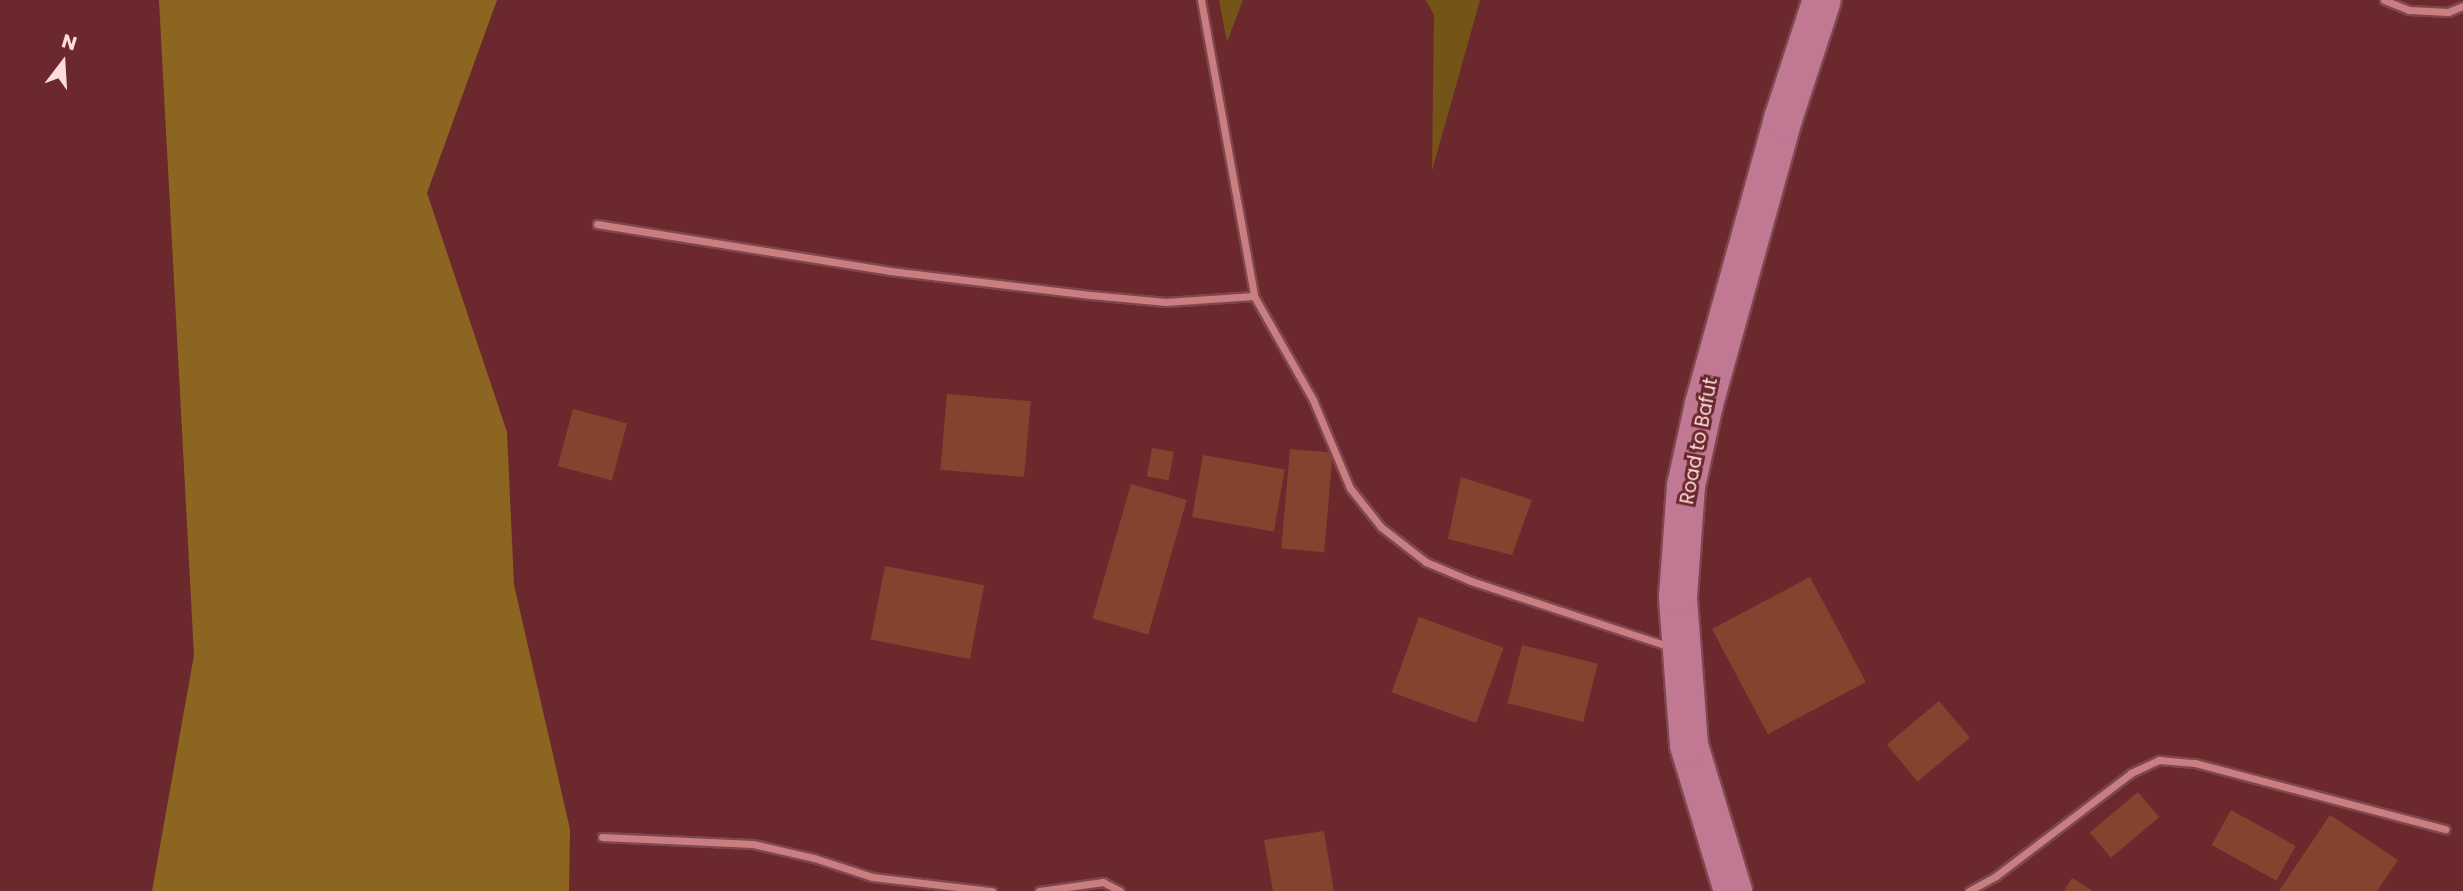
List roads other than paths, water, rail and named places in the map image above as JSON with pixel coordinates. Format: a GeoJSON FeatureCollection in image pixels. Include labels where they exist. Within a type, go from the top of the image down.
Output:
{"type":"FeatureCollection","features":[{"type":"Feature","properties":{"kind":"street"},"geometry":{"type":"LineString","coordinates":[[1201,0],[1254,296],[1313,400],[1350,488],[1381,527],[1426,562],[1471,582],[1681,650]]}},
{"type":"Feature","properties":{"kind":"street","name":"Road to Bafut"},"geometry":{"type":"LineString","coordinates":[[1733,891],[1689,746],[1678,597],[1686,486],[1704,404],[1783,119],[1822,0]]}},
{"type":"Feature","properties":{"kind":"street"},"geometry":{"type":"LineString","coordinates":[[2384,0],[2409,10],[2448,12],[2463,6]]}},
{"type":"Feature","properties":{"kind":"street"},"geometry":{"type":"LineString","coordinates":[[597,224],[890,271],[1091,295],[1166,302],[1254,296]]}},
{"type":"Feature","properties":{"kind":"street"},"geometry":{"type":"LineString","coordinates":[[1969,891],[1996,876],[2131,773],[2159,760],[2194,763],[2445,829]]}},
{"type":"Feature","properties":{"kind":"street"},"geometry":{"type":"LineString","coordinates":[[602,837],[753,844],[814,858],[872,877],[992,891]]}},
{"type":"Feature","properties":{"kind":"street"},"geometry":{"type":"LineString","coordinates":[[1039,891],[1103,882],[1121,891]]}}]}
